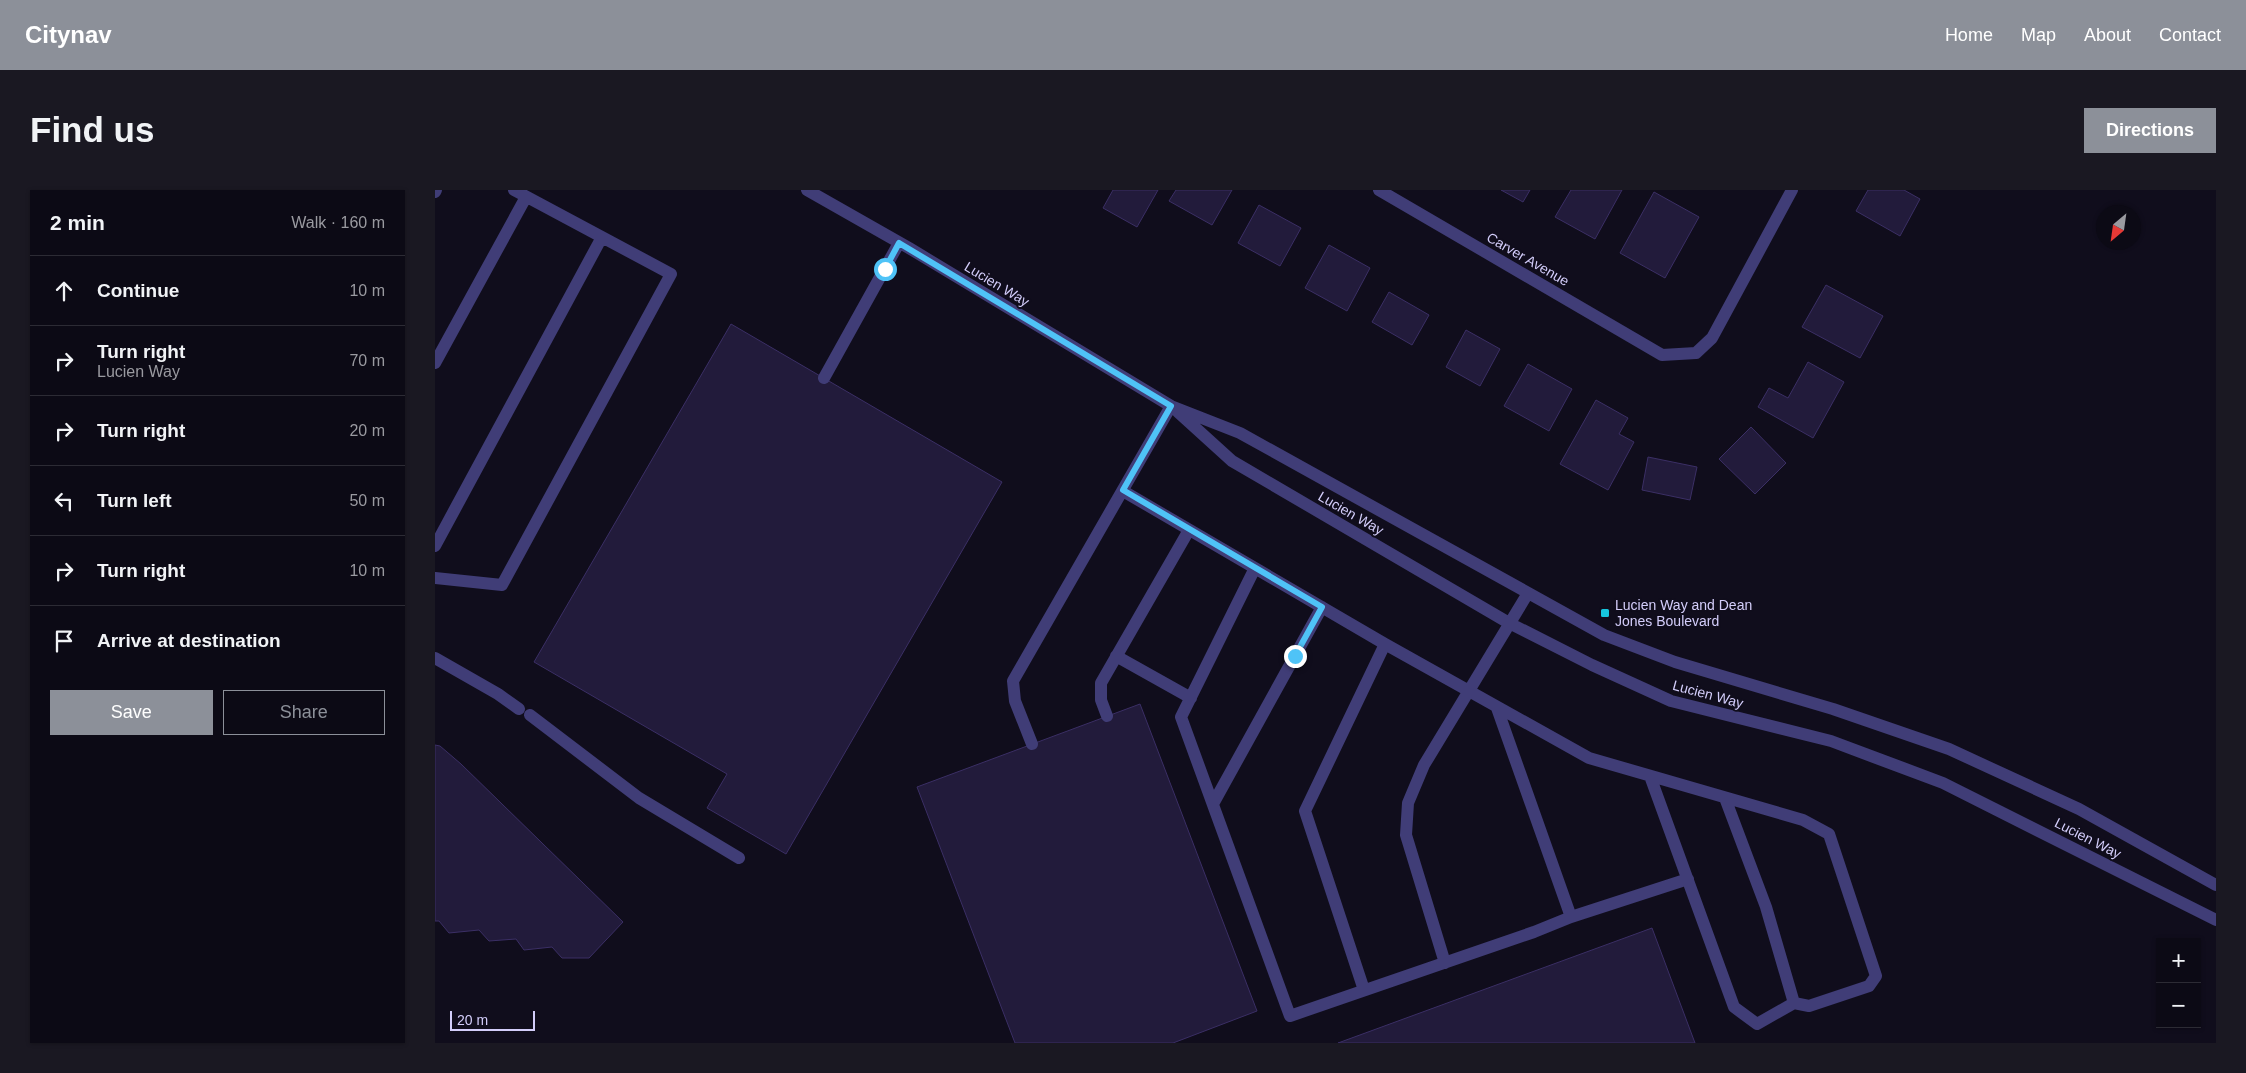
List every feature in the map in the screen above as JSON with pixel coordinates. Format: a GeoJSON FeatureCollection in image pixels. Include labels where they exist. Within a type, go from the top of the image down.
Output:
{"type":"FeatureCollection","features":[{"type":"Feature","properties":{"kind":"street"},"geometry":{"type":"LineString","coordinates":[[435,578],[502,585],[671,274],[514,190]]}},
{"type":"Feature","properties":{"kind":"street","name":"Lucien Way"},"geometry":{"type":"LineString","coordinates":[[807,190],[1171,406],[1239,433],[1605,635],[1666,659],[1833,709],[1949,749],[2079,809],[2216,885]]}},
{"type":"Feature","properties":{"kind":"street","name":"Carver Avenue"},"geometry":{"type":"LineString","coordinates":[[1379,190],[1401,196],[1662,355],[1696,353],[1712,338],[1792,190]]}},
{"type":"Feature","properties":{"kind":"street"},"geometry":{"type":"LineString","coordinates":[[435,363],[526,197]]}},
{"type":"Feature","properties":{"kind":"street"},"geometry":{"type":"LineString","coordinates":[[435,546],[602,237]]}},
{"type":"Feature","properties":{"kind":"street"},"geometry":{"type":"LineString","coordinates":[[824,378],[899,243]]}},
{"type":"Feature","properties":{"kind":"street"},"geometry":{"type":"LineString","coordinates":[[1032,744],[1015,701],[1013,681],[1171,406]]}},
{"type":"Feature","properties":{"kind":"street","name":"Lucien Way"},"geometry":{"type":"LineString","coordinates":[[1171,406],[1232,461],[1509,623],[1592,665],[1671,700],[1831,741],[1943,783],[2216,920]]}},
{"type":"Feature","properties":{"kind":"street"},"geometry":{"type":"LineString","coordinates":[[1123,490],[1385,644],[1589,758],[1803,820],[1829,834],[1876,976],[1869,986],[1809,1006],[1794,1003],[1757,1024],[1734,1007],[1651,776]]}},
{"type":"Feature","properties":{"kind":"street"},"geometry":{"type":"LineString","coordinates":[[1107,716],[1101,700],[1101,683],[1189,530]]}},
{"type":"Feature","properties":{"kind":"street"},"geometry":{"type":"LineString","coordinates":[[1255,568],[1181,717],[1290,1016],[1445,963],[1571,917],[1687,879]]}},
{"type":"Feature","properties":{"kind":"street"},"geometry":{"type":"LineString","coordinates":[[1445,963],[1406,835],[1408,803],[1424,765],[1528,593]]}},
{"type":"Feature","properties":{"kind":"street"},"geometry":{"type":"LineString","coordinates":[[1213,804],[1322,607]]}},
{"type":"Feature","properties":{"kind":"street"},"geometry":{"type":"LineString","coordinates":[[1364,990],[1305,810],[1385,644]]}},
{"type":"Feature","properties":{"kind":"street"},"geometry":{"type":"LineString","coordinates":[[1116,656],[1191,698]]}},
{"type":"Feature","properties":{"kind":"street"},"geometry":{"type":"LineString","coordinates":[[435,658],[498,694],[639,798],[739,858]]}},
{"type":"Feature","properties":{"kind":"street"},"geometry":{"type":"LineString","coordinates":[[1497,708],[1571,917]]}},
{"type":"Feature","properties":{"kind":"street"},"geometry":{"type":"LineString","coordinates":[[1725,798],[1766,907],[1794,1003]]}},
{"type":"Feature","properties":{"kind":"building"},"geometry":{"type":"Polygon","coordinates":[[[1113,190],[1158,190],[1137,227],[1103,208],[1113,190]]]}},
{"type":"Feature","properties":{"kind":"building"},"geometry":{"type":"Polygon","coordinates":[[[1176,190],[1232,190],[1212,225],[1169,201],[1176,190]]]}},
{"type":"Feature","properties":{"kind":"building"},"geometry":{"type":"Polygon","coordinates":[[[1501,190],[1530,190],[1523,202],[1501,190]]]}},
{"type":"Feature","properties":{"kind":"building"},"geometry":{"type":"Polygon","coordinates":[[[1571,190],[1622,190],[1595,239],[1555,217],[1571,190]]]}},
{"type":"Feature","properties":{"kind":"building"},"geometry":{"type":"Polygon","coordinates":[[[1868,190],[1904,190],[1920,199],[1900,236],[1856,211],[1868,190]]]}},
{"type":"Feature","properties":{"kind":"building"},"geometry":{"type":"Polygon","coordinates":[[[1654,192],[1699,217],[1665,278],[1620,253],[1654,192]]]}},
{"type":"Feature","properties":{"kind":"building"},"geometry":{"type":"Polygon","coordinates":[[[1259,205],[1301,228],[1280,266],[1238,243],[1259,205]]]}},
{"type":"Feature","properties":{"kind":"building"},"geometry":{"type":"Polygon","coordinates":[[[1329,245],[1370,268],[1347,311],[1305,288],[1329,245]]]}},
{"type":"Feature","properties":{"kind":"building"},"geometry":{"type":"Polygon","coordinates":[[[1826,285],[1883,316],[1860,358],[1802,327],[1826,285]]]}},
{"type":"Feature","properties":{"kind":"building"},"geometry":{"type":"Polygon","coordinates":[[[1389,292],[1429,315],[1412,345],[1372,322],[1389,292]]]}},
{"type":"Feature","properties":{"kind":"building"},"geometry":{"type":"Polygon","coordinates":[[[731,324],[1002,482],[786,854],[707,808],[727,774],[534,662],[731,324]]]}},
{"type":"Feature","properties":{"kind":"building"},"geometry":{"type":"Polygon","coordinates":[[[1466,330],[1500,349],[1480,386],[1446,367],[1466,330]]]}},
{"type":"Feature","properties":{"kind":"building"},"geometry":{"type":"Polygon","coordinates":[[[1808,362],[1844,382],[1813,438],[1758,407],[1769,388],[1788,398],[1808,362]]]}},
{"type":"Feature","properties":{"kind":"building"},"geometry":{"type":"Polygon","coordinates":[[[1528,364],[1572,389],[1549,431],[1504,406],[1528,364]]]}},
{"type":"Feature","properties":{"kind":"building"},"geometry":{"type":"Polygon","coordinates":[[[1596,400],[1628,418],[1619,434],[1634,442],[1608,490],[1560,464],[1596,400]]]}},
{"type":"Feature","properties":{"kind":"building"},"geometry":{"type":"Polygon","coordinates":[[[1751,427],[1786,463],[1755,494],[1719,459],[1751,427]]]}},
{"type":"Feature","properties":{"kind":"building"},"geometry":{"type":"Polygon","coordinates":[[[1648,457],[1697,467],[1690,500],[1642,490],[1648,457]]]}},
{"type":"Feature","properties":{"kind":"building"},"geometry":{"type":"Polygon","coordinates":[[[1140,704],[1257,1011],[1173,1043],[1015,1043],[917,787],[1140,704]]]}},
{"type":"Feature","properties":{"kind":"building"},"geometry":{"type":"Polygon","coordinates":[[[435,745],[440,746],[461,764],[623,922],[589,958],[562,958],[552,947],[524,950],[516,939],[489,941],[479,930],[449,933],[439,921],[435,921],[435,745]]]}},
{"type":"Feature","properties":{"kind":"building"},"geometry":{"type":"Polygon","coordinates":[[[1652,928],[1695,1043],[1338,1043],[1652,928]]]}},
{"type":"Feature","properties":{"kind":"place","name":"Lucien Way and Dean Jones Boulevard"},"geometry":{"type":"Point","coordinates":[1605,613]}},
{"type":"Feature","properties":{"kind":"route"},"geometry":{"type":"LineString","coordinates":[[885,269],[899,243],[1171,406],[1123,490],[1322,607],[1295,656]]}}]}
